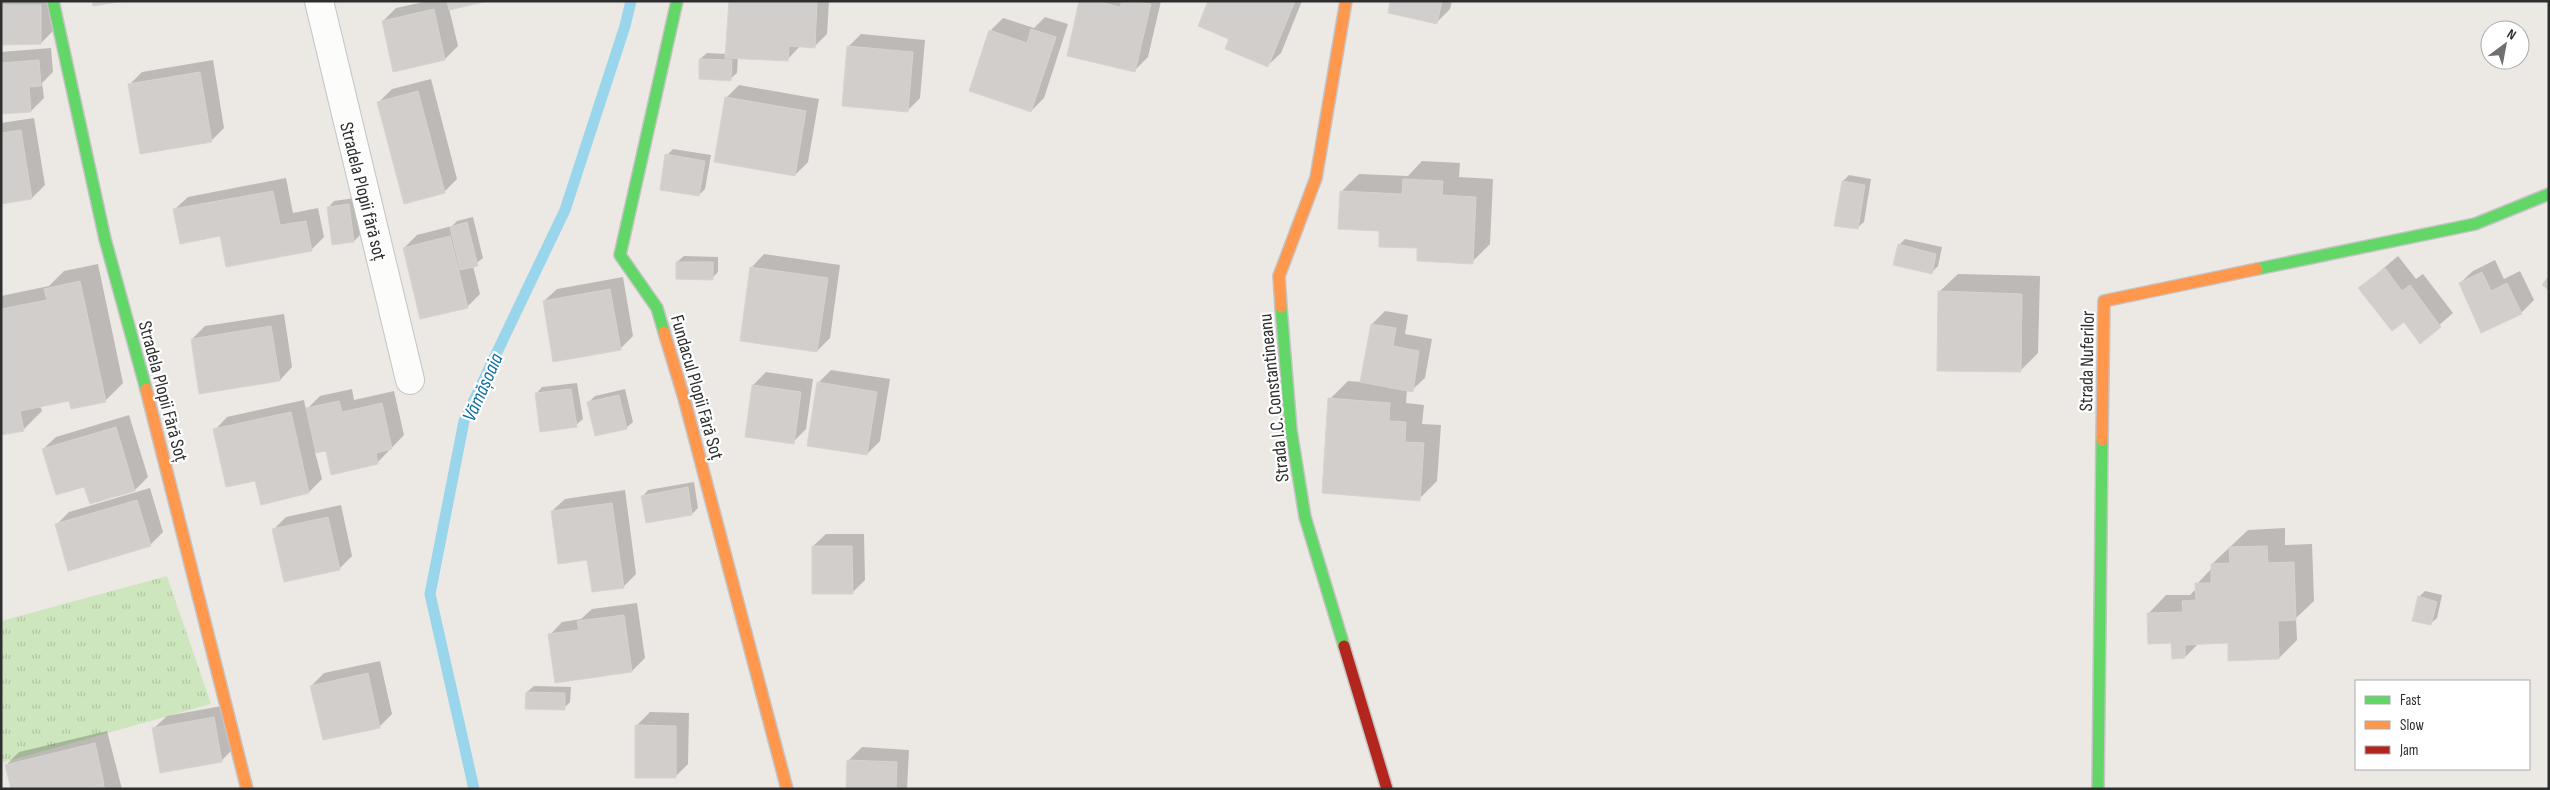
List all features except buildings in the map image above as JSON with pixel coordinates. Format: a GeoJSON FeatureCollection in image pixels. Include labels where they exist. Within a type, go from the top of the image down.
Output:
{"type":"FeatureCollection","features":[{"type":"Feature","properties":{"kind":"street","name":"Stradela Plopii Fără Soț"},"geometry":{"type":"LineString","coordinates":[[53,1],[105,239],[142,374],[247,789]]}},
{"type":"Feature","properties":{"kind":"street","name":"Stradela Plopii fără soț"},"geometry":{"type":"LineString","coordinates":[[319,1],[410,380]]}},
{"type":"Feature","properties":{"kind":"street","name":"Fundacul Plopii Fără Soț"},"geometry":{"type":"LineString","coordinates":[[677,1],[620,255],[657,308],[684,398],[787,789]]}},
{"type":"Feature","properties":{"kind":"street","name":"Strada I.C. Constantineanu"},"geometry":{"type":"LineString","coordinates":[[1346,1],[1316,178],[1280,276],[1291,430],[1305,517],[1386,789]]}},
{"type":"Feature","properties":{"kind":"street","name":"Strada Nuferilor"},"geometry":{"type":"LineString","coordinates":[[2098,789],[2104,301],[2475,224],[2549,194]]}},
{"type":"Feature","properties":{"kind":"green space"},"geometry":{"type":"Polygon","coordinates":[[[167,576],[211,704],[1,763],[1,621],[167,576]]]}},
{"type":"Feature","properties":{"kind":"waterway","name":"Vămășoaia"},"geometry":{"type":"LineString","coordinates":[[474,789],[430,594],[464,421],[565,210],[625,26],[631,1]]}},
{"type":"Feature","properties":{"kind":"traffic: fast"},"geometry":{"type":"LineString","coordinates":[[53,1],[105,239],[146,389]]}},
{"type":"Feature","properties":{"kind":"traffic: fast"},"geometry":{"type":"LineString","coordinates":[[664,332],[657,308],[620,255],[677,1]]}},
{"type":"Feature","properties":{"kind":"traffic: fast"},"geometry":{"type":"LineString","coordinates":[[2257,269],[2475,224],[2549,194]]}},
{"type":"Feature","properties":{"kind":"traffic: fast"},"geometry":{"type":"LineString","coordinates":[[1281,307],[1291,430],[1305,517],[1344,646]]}},
{"type":"Feature","properties":{"kind":"traffic: fast"},"geometry":{"type":"LineString","coordinates":[[2098,789],[2102,440]]}},
{"type":"Feature","properties":{"kind":"traffic: slow"},"geometry":{"type":"LineString","coordinates":[[1281,307],[1279,276],[1316,178],[1346,1]]}},
{"type":"Feature","properties":{"kind":"traffic: slow"},"geometry":{"type":"LineString","coordinates":[[2102,440],[2104,301],[2257,269]]}},
{"type":"Feature","properties":{"kind":"traffic: slow"},"geometry":{"type":"LineString","coordinates":[[664,332],[684,398],[787,789]]}},
{"type":"Feature","properties":{"kind":"traffic: slow"},"geometry":{"type":"LineString","coordinates":[[146,389],[247,789]]}},
{"type":"Feature","properties":{"kind":"traffic: jam"},"geometry":{"type":"LineString","coordinates":[[1344,646],[1387,789]]}}]}
